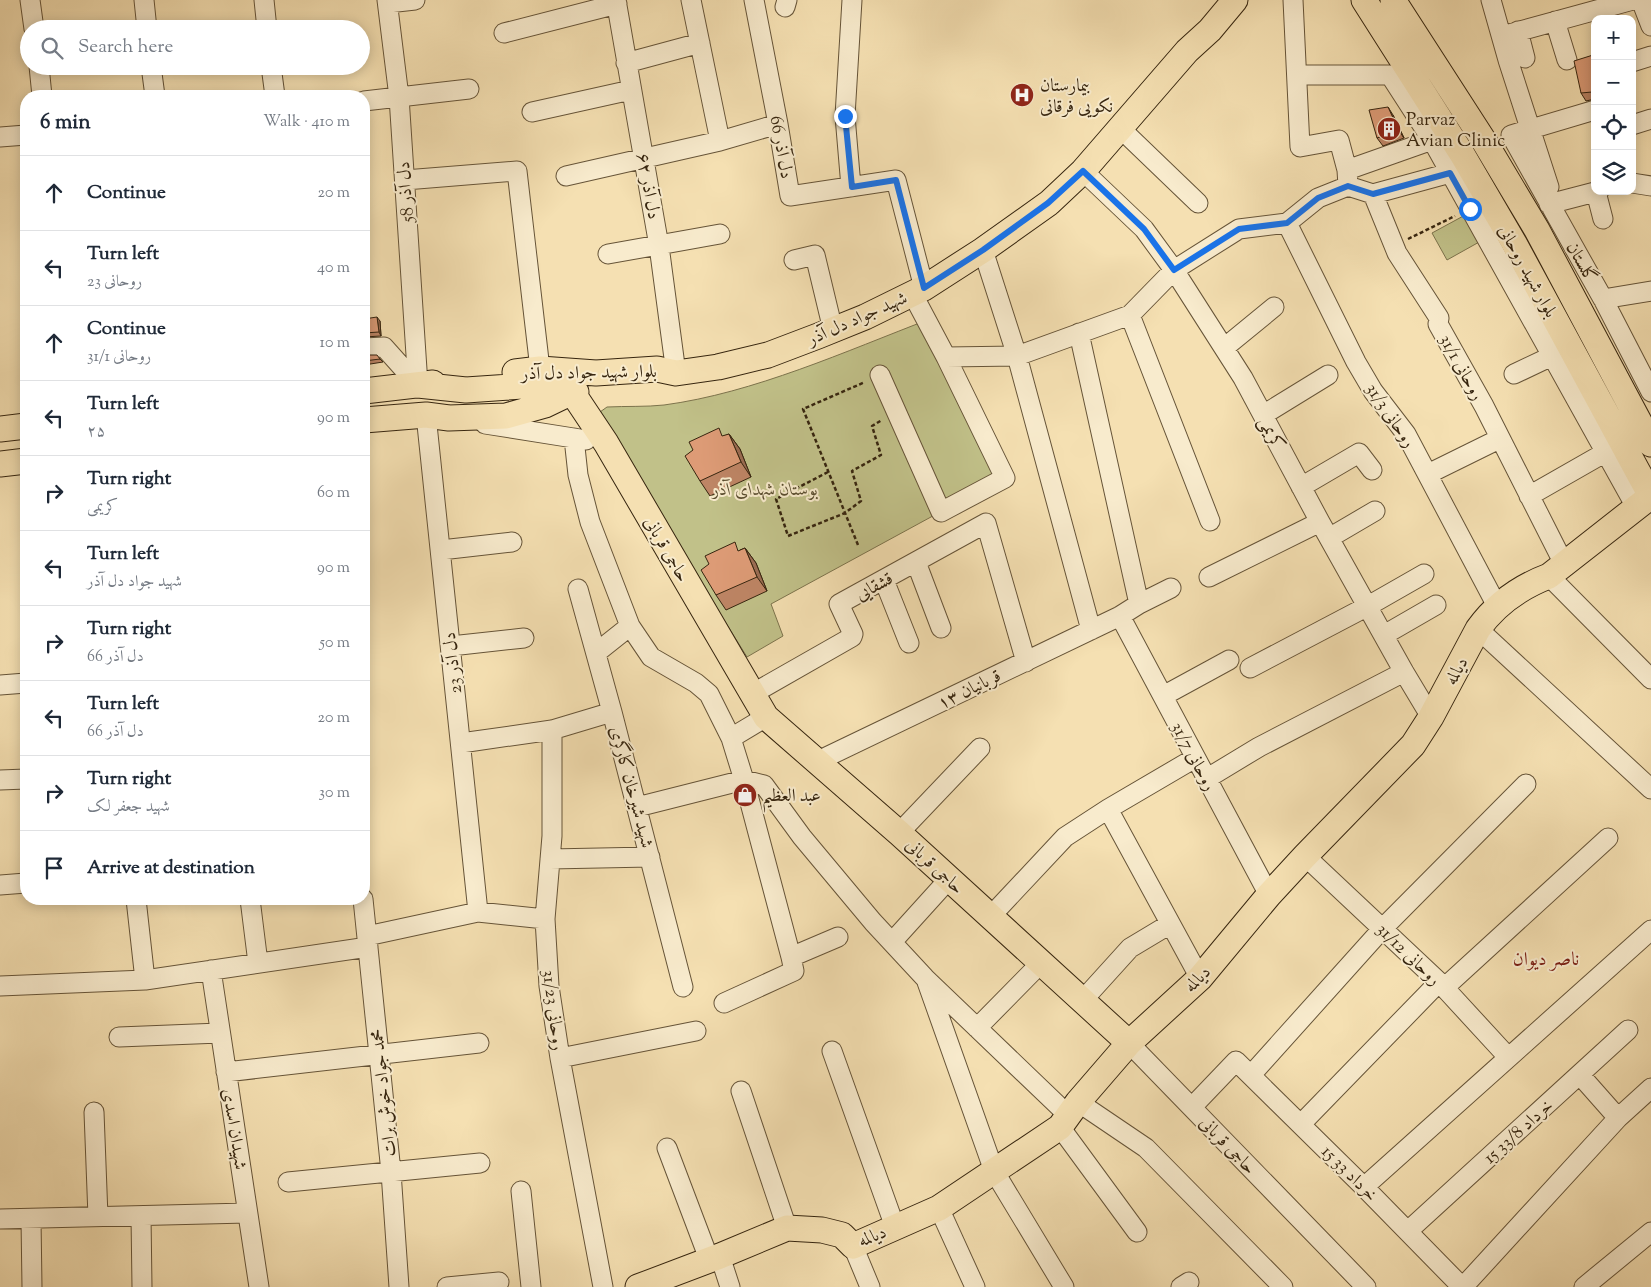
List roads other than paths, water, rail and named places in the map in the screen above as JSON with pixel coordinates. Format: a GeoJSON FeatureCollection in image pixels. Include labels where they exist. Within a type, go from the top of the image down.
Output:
{"type":"FeatureCollection","features":[{"type":"Feature","properties":{"kind":"main road","name":"شهید جواد دل آذر"},"geometry":{"type":"LineString","coordinates":[[1187,51],[1202,23],[1219,0]]}},
{"type":"Feature","properties":{"kind":"main road","name":"شهید جواد دل آذر"},"geometry":{"type":"LineString","coordinates":[[676,373],[718,368],[768,355],[865,317],[918,291],[983,250],[1048,203],[1083,171],[1187,51],[1210,30],[1235,0]]}},
{"type":"Feature","properties":{"kind":"main road","name":"بلوار شهید روحانی"},"geometry":{"type":"LineString","coordinates":[[1364,0],[1390,10],[1484,141],[1537,230],[1651,444]]}},
{"type":"Feature","properties":{"kind":"main road","name":"بلوار شهید روحانی"},"geometry":{"type":"LineString","coordinates":[[1390,10],[1462,154],[1514,243],[1646,500]]}},
{"type":"Feature","properties":{"kind":"main road","name":"بلوار شهید جواد دل آذر"},"geometry":{"type":"LineString","coordinates":[[370,390],[540,369],[596,373],[657,369],[676,373]]}},
{"type":"Feature","properties":{"kind":"main road","name":"بلوار شهید جواد دل آذر"},"geometry":{"type":"LineString","coordinates":[[370,420],[438,416],[506,416],[544,405],[572,392],[659,382],[676,373]]}},
{"type":"Feature","properties":{"kind":"main road"},"geometry":{"type":"LineString","coordinates":[[418,385],[466,390],[538,385],[572,392]]}},
{"type":"Feature","properties":{"kind":"main road"},"geometry":{"type":"LineString","coordinates":[[503,387],[510,390],[516,396],[516,404],[513,411],[506,416]]}},
{"type":"Feature","properties":{"kind":"main road","name":"حاجی قربانی"},"geometry":{"type":"LineString","coordinates":[[572,392],[606,443],[766,718],[899,833],[1129,1043]]}},
{"type":"Feature","properties":{"kind":"main road"},"geometry":{"type":"LineString","coordinates":[[0,429],[20,427]]}},
{"type":"Feature","properties":{"kind":"main road"},"geometry":{"type":"LineString","coordinates":[[0,464],[20,462]]}},
{"type":"Feature","properties":{"kind":"main road","name":"دیالمه"},"geometry":{"type":"LineString","coordinates":[[638,1287],[787,1228],[822,1230],[842,1235],[853,1246],[938,1208],[994,1171],[1069,1114],[1129,1043],[1200,978],[1269,895],[1413,745],[1431,717],[1478,629],[1498,606],[1529,584],[1556,570],[1646,500]]}},
{"type":"Feature","properties":{"kind":"street"},"geometry":{"type":"LineString","coordinates":[[30,0],[33,20]]}},
{"type":"Feature","properties":{"kind":"street"},"geometry":{"type":"LineString","coordinates":[[144,0],[146,20]]}},
{"type":"Feature","properties":{"kind":"street"},"geometry":{"type":"LineString","coordinates":[[264,0],[266,20]]}},
{"type":"Feature","properties":{"kind":"street"},"geometry":{"type":"LineString","coordinates":[[388,2],[414,0]]}},
{"type":"Feature","properties":{"kind":"street"},"geometry":{"type":"LineString","coordinates":[[691,0],[720,141]]}},
{"type":"Feature","properties":{"kind":"street","name":"دل آذر 66"},"geometry":{"type":"LineString","coordinates":[[754,0],[790,196],[896,180],[918,291]]}},
{"type":"Feature","properties":{"kind":"street"},"geometry":{"type":"LineString","coordinates":[[852,0],[845,116],[852,187]]}},
{"type":"Feature","properties":{"kind":"street"},"geometry":{"type":"LineString","coordinates":[[1293,0],[1300,147],[1339,140],[1348,178],[1373,194],[1450,173]]}},
{"type":"Feature","properties":{"kind":"street"},"geometry":{"type":"LineString","coordinates":[[1491,0],[1525,58]]}},
{"type":"Feature","properties":{"kind":"street"},"geometry":{"type":"LineString","coordinates":[[1510,34],[1614,3],[1633,0]]}},
{"type":"Feature","properties":{"kind":"street"},"geometry":{"type":"LineString","coordinates":[[1642,0],[1650,23]]}},
{"type":"Feature","properties":{"kind":"street","name":"دل آذر 58"},"geometry":{"type":"LineString","coordinates":[[388,2],[399,97],[418,385]]}},
{"type":"Feature","properties":{"kind":"street"},"geometry":{"type":"LineString","coordinates":[[504,33],[616,2]]}},
{"type":"Feature","properties":{"kind":"street","name":"دل آذر ۶۲"},"geometry":{"type":"LineString","coordinates":[[616,2],[659,246],[676,373]]}},
{"type":"Feature","properties":{"kind":"street"},"geometry":{"type":"LineString","coordinates":[[1555,21],[1567,60]]}},
{"type":"Feature","properties":{"kind":"street"},"geometry":{"type":"LineString","coordinates":[[1510,34],[1530,128],[1552,203],[1591,194]]}},
{"type":"Feature","properties":{"kind":"street"},"geometry":{"type":"LineString","coordinates":[[626,63],[700,43]]}},
{"type":"Feature","properties":{"kind":"street"},"geometry":{"type":"LineString","coordinates":[[1636,61],[1651,56]]}},
{"type":"Feature","properties":{"kind":"street"},"geometry":{"type":"LineString","coordinates":[[39,75],[41,90]]}},
{"type":"Feature","properties":{"kind":"street"},"geometry":{"type":"LineString","coordinates":[[152,75],[154,90]]}},
{"type":"Feature","properties":{"kind":"street"},"geometry":{"type":"LineString","coordinates":[[273,75],[274,90]]}},
{"type":"Feature","properties":{"kind":"street"},"geometry":{"type":"LineString","coordinates":[[1297,75],[1390,75],[1432,140],[1606,452],[1646,500]]}},
{"type":"Feature","properties":{"kind":"street"},"geometry":{"type":"LineString","coordinates":[[370,100],[468,89]]}},
{"type":"Feature","properties":{"kind":"street"},"geometry":{"type":"LineString","coordinates":[[532,112],[631,90]]}},
{"type":"Feature","properties":{"kind":"street"},"geometry":{"type":"LineString","coordinates":[[1530,128],[1591,111]]}},
{"type":"Feature","properties":{"kind":"street"},"geometry":{"type":"LineString","coordinates":[[1636,124],[1651,119]]}},
{"type":"Feature","properties":{"kind":"street"},"geometry":{"type":"LineString","coordinates":[[566,176],[720,141],[778,124]]}},
{"type":"Feature","properties":{"kind":"street"},"geometry":{"type":"LineString","coordinates":[[1120,128],[1198,203]]}},
{"type":"Feature","properties":{"kind":"street","name":"گلستان"},"geometry":{"type":"LineString","coordinates":[[1530,128],[1511,135],[1552,203],[1651,392]]}},
{"type":"Feature","properties":{"kind":"street"},"geometry":{"type":"LineString","coordinates":[[0,137],[20,135]]}},
{"type":"Feature","properties":{"kind":"street"},"geometry":{"type":"LineString","coordinates":[[946,357],[1017,356],[1130,315],[1174,270],[1239,229],[1287,223],[1318,198],[1348,178],[1432,140]]}},
{"type":"Feature","properties":{"kind":"street"},"geometry":{"type":"LineString","coordinates":[[405,180],[517,171],[540,369]]}},
{"type":"Feature","properties":{"kind":"street","name":"کریمی"},"geometry":{"type":"LineString","coordinates":[[1083,171],[1144,229],[1174,270],[1224,348],[1243,378],[1301,487],[1431,717]]}},
{"type":"Feature","properties":{"kind":"street"},"geometry":{"type":"LineString","coordinates":[[1636,184],[1651,186]]}},
{"type":"Feature","properties":{"kind":"street","name":"روحانی 31/1"},"geometry":{"type":"LineString","coordinates":[[1373,194],[1397,253],[1438,318],[1438,324],[1484,406],[1529,496],[1556,570],[1651,679]]}},
{"type":"Feature","properties":{"kind":"street"},"geometry":{"type":"LineString","coordinates":[[1599,195],[1603,219]]}},
{"type":"Feature","properties":{"kind":"street","name":"روحانی 31/3"},"geometry":{"type":"LineString","coordinates":[[1287,223],[1356,362],[1373,391],[1406,434],[1498,606]]}},
{"type":"Feature","properties":{"kind":"street"},"geometry":{"type":"LineString","coordinates":[[608,254],[720,234]]}},
{"type":"Feature","properties":{"kind":"street"},"geometry":{"type":"LineString","coordinates":[[983,250],[1017,356],[1091,630]]}},
{"type":"Feature","properties":{"kind":"street"},"geometry":{"type":"LineString","coordinates":[[794,260],[814,255],[832,330]]}},
{"type":"Feature","properties":{"kind":"street"},"geometry":{"type":"LineString","coordinates":[[880,375],[940,512],[1005,478],[946,357],[918,291]]}},
{"type":"Feature","properties":{"kind":"street"},"geometry":{"type":"LineString","coordinates":[[1603,299],[1651,291]]}},
{"type":"Feature","properties":{"kind":"street"},"geometry":{"type":"LineString","coordinates":[[1224,348],[1274,307]]}},
{"type":"Feature","properties":{"kind":"street"},"geometry":{"type":"LineString","coordinates":[[1130,315],[1210,521]]}},
{"type":"Feature","properties":{"kind":"street"},"geometry":{"type":"LineString","coordinates":[[1079,333],[1139,604]]}},
{"type":"Feature","properties":{"kind":"street"},"geometry":{"type":"LineString","coordinates":[[370,348],[384,347],[418,385]]}},
{"type":"Feature","properties":{"kind":"street"},"geometry":{"type":"LineString","coordinates":[[1514,374],[1552,356]]}},
{"type":"Feature","properties":{"kind":"street"},"geometry":{"type":"LineString","coordinates":[[1263,415],[1328,375]]}},
{"type":"Feature","properties":{"kind":"street"},"geometry":{"type":"LineString","coordinates":[[438,416],[606,443]]}},
{"type":"Feature","properties":{"kind":"street","name":"دل آذر 23"},"geometry":{"type":"LineString","coordinates":[[438,416],[440,550],[478,912]]}},
{"type":"Feature","properties":{"kind":"street"},"geometry":{"type":"LineString","coordinates":[[574,438],[578,475],[590,522],[630,626],[651,657],[696,683],[709,694],[731,738],[744,780],[792,964]]}},
{"type":"Feature","properties":{"kind":"street"},"geometry":{"type":"LineString","coordinates":[[1428,474],[1499,439]]}},
{"type":"Feature","properties":{"kind":"street"},"geometry":{"type":"LineString","coordinates":[[1529,496],[1606,452]]}},
{"type":"Feature","properties":{"kind":"street"},"geometry":{"type":"LineString","coordinates":[[1301,487],[1359,454],[1372,470]]}},
{"type":"Feature","properties":{"kind":"street"},"geometry":{"type":"LineString","coordinates":[[1209,578],[1375,511]]}},
{"type":"Feature","properties":{"kind":"street","name":"قشقایی"},"geometry":{"type":"LineString","coordinates":[[752,694],[852,637],[853,634],[839,604],[986,523],[1026,662]]}},
{"type":"Feature","properties":{"kind":"street"},"geometry":{"type":"LineString","coordinates":[[440,550],[512,542]]}},
{"type":"Feature","properties":{"kind":"street"},"geometry":{"type":"LineString","coordinates":[[916,562],[941,628]]}},
{"type":"Feature","properties":{"kind":"street"},"geometry":{"type":"LineString","coordinates":[[1250,668],[1368,606],[1424,574]]}},
{"type":"Feature","properties":{"kind":"street"},"geometry":{"type":"LineString","coordinates":[[884,580],[909,642]]}},
{"type":"Feature","properties":{"kind":"street","name":"۱۳ قربانیان"},"geometry":{"type":"LineString","coordinates":[[818,762],[1120,616],[1170,588]]}},
{"type":"Feature","properties":{"kind":"street","name":"شهید شیرخان کارگری"},"geometry":{"type":"LineString","coordinates":[[578,589],[683,987]]}},
{"type":"Feature","properties":{"kind":"street"},"geometry":{"type":"LineString","coordinates":[[1384,635],[1436,605]]}},
{"type":"Feature","properties":{"kind":"street","name":"روحانی 31/7"},"geometry":{"type":"LineString","coordinates":[[1120,616],[1269,895]]}},
{"type":"Feature","properties":{"kind":"street"},"geometry":{"type":"LineString","coordinates":[[596,653],[630,626]]}},
{"type":"Feature","properties":{"kind":"street"},"geometry":{"type":"LineString","coordinates":[[1478,629],[1651,789]]}},
{"type":"Feature","properties":{"kind":"street"},"geometry":{"type":"LineString","coordinates":[[451,646],[524,638]]}},
{"type":"Feature","properties":{"kind":"street"},"geometry":{"type":"LineString","coordinates":[[1163,696],[1229,660]]}},
{"type":"Feature","properties":{"kind":"street"},"geometry":{"type":"LineString","coordinates":[[1206,779],[1259,747],[1404,672]]}},
{"type":"Feature","properties":{"kind":"street"},"geometry":{"type":"LineString","coordinates":[[0,685],[20,683]]}},
{"type":"Feature","properties":{"kind":"street"},"geometry":{"type":"LineString","coordinates":[[461,743],[552,730],[612,712]]}},
{"type":"Feature","properties":{"kind":"street"},"geometry":{"type":"LineString","coordinates":[[731,738],[766,718]]}},
{"type":"Feature","properties":{"kind":"street","name":"روحانی 31/23"},"geometry":{"type":"LineString","coordinates":[[552,730],[552,836],[545,919],[549,986],[560,1058],[603,1287]]}},
{"type":"Feature","properties":{"kind":"street"},"geometry":{"type":"LineString","coordinates":[[899,833],[980,748]]}},
{"type":"Feature","properties":{"kind":"street"},"geometry":{"type":"LineString","coordinates":[[990,917],[1065,837],[1108,809],[1195,758]]}},
{"type":"Feature","properties":{"kind":"street"},"geometry":{"type":"LineString","coordinates":[[0,780],[20,779]]}},
{"type":"Feature","properties":{"kind":"street"},"geometry":{"type":"LineString","coordinates":[[637,807],[744,780],[764,785],[802,837],[892,942],[977,1028],[1069,1114],[1137,1232]]}},
{"type":"Feature","properties":{"kind":"street"},"geometry":{"type":"LineString","coordinates":[[1251,1075],[1383,928],[1526,784]]}},
{"type":"Feature","properties":{"kind":"street"},"geometry":{"type":"LineString","coordinates":[[1108,809],[1200,978]]}},
{"type":"Feature","properties":{"kind":"street"},"geometry":{"type":"LineString","coordinates":[[1302,1124],[1442,985],[1608,838]]}},
{"type":"Feature","properties":{"kind":"street","name":"روحانی 31/12"},"geometry":{"type":"LineString","coordinates":[[1305,856],[1442,985],[1508,1057]]}},
{"type":"Feature","properties":{"kind":"street"},"geometry":{"type":"LineString","coordinates":[[550,859],[650,857]]}},
{"type":"Feature","properties":{"kind":"street"},"geometry":{"type":"LineString","coordinates":[[892,942],[949,879]]}},
{"type":"Feature","properties":{"kind":"street"},"geometry":{"type":"LineString","coordinates":[[0,885],[20,883]]}},
{"type":"Feature","properties":{"kind":"street"},"geometry":{"type":"LineString","coordinates":[[137,905],[145,980]]}},
{"type":"Feature","properties":{"kind":"street"},"geometry":{"type":"LineString","coordinates":[[251,905],[258,963]]}},
{"type":"Feature","properties":{"kind":"street","name":"محمد جواد خوش برات"},"geometry":{"type":"LineString","coordinates":[[364,905],[391,1172],[398,1287]]}},
{"type":"Feature","properties":{"kind":"street"},"geometry":{"type":"LineString","coordinates":[[0,986],[145,980],[258,963],[368,942],[478,912],[545,919]]}},
{"type":"Feature","properties":{"kind":"street"},"geometry":{"type":"LineString","coordinates":[[1082,1001],[1130,948],[1170,924]]}},
{"type":"Feature","properties":{"kind":"street"},"geometry":{"type":"LineString","coordinates":[[1364,1187],[1651,930]]}},
{"type":"Feature","properties":{"kind":"street"},"geometry":{"type":"LineString","coordinates":[[724,1003],[838,937]]}},
{"type":"Feature","properties":{"kind":"street"},"geometry":{"type":"LineString","coordinates":[[977,1028],[1041,963]]}},
{"type":"Feature","properties":{"kind":"street","name":"شهیدان اسدی"},"geometry":{"type":"LineString","coordinates":[[211,970],[259,1287]]}},
{"type":"Feature","properties":{"kind":"street"},"geometry":{"type":"LineString","coordinates":[[926,978],[994,1171],[1064,1287]]}},
{"type":"Feature","properties":{"kind":"street","name":"15 خرداد 33/8"},"geometry":{"type":"LineString","coordinates":[[1408,1231],[1628,1030]]}},
{"type":"Feature","properties":{"kind":"street"},"geometry":{"type":"LineString","coordinates":[[560,1058],[696,1031]]}},
{"type":"Feature","properties":{"kind":"street"},"geometry":{"type":"LineString","coordinates":[[118,1038],[220,1032]]}},
{"type":"Feature","properties":{"kind":"street"},"geometry":{"type":"LineString","coordinates":[[226,1072],[479,1043]]}},
{"type":"Feature","properties":{"kind":"street","name":"حاجی قربانی"},"geometry":{"type":"LineString","coordinates":[[1129,1043],[1366,1287]]}},
{"type":"Feature","properties":{"kind":"street"},"geometry":{"type":"LineString","coordinates":[[832,1052],[895,1227]]}},
{"type":"Feature","properties":{"kind":"street","name":"15 خرداد 33"},"geometry":{"type":"LineString","coordinates":[[1192,1107],[1236,1061],[1302,1124],[1463,1287]]}},
{"type":"Feature","properties":{"kind":"street"},"geometry":{"type":"LineString","coordinates":[[1580,1075],[1618,1118]]}},
{"type":"Feature","properties":{"kind":"street"},"geometry":{"type":"LineString","coordinates":[[1463,1287],[1618,1118],[1651,1088]]}},
{"type":"Feature","properties":{"kind":"street"},"geometry":{"type":"LineString","coordinates":[[741,1091],[787,1228]]}},
{"type":"Feature","properties":{"kind":"street"},"geometry":{"type":"LineString","coordinates":[[94,1112],[98,1217]]}},
{"type":"Feature","properties":{"kind":"street"},"geometry":{"type":"LineString","coordinates":[[1069,1114],[1146,1148],[1283,1287]]}},
{"type":"Feature","properties":{"kind":"street"},"geometry":{"type":"LineString","coordinates":[[667,1148],[715,1258],[730,1287]]}},
{"type":"Feature","properties":{"kind":"street"},"geometry":{"type":"LineString","coordinates":[[288,1182],[480,1163]]}},
{"type":"Feature","properties":{"kind":"street"},"geometry":{"type":"LineString","coordinates":[[520,1191],[532,1287]]}},
{"type":"Feature","properties":{"kind":"street"},"geometry":{"type":"LineString","coordinates":[[938,1208],[975,1287]]}},
{"type":"Feature","properties":{"kind":"street"},"geometry":{"type":"LineString","coordinates":[[0,1219],[248,1213]]}},
{"type":"Feature","properties":{"kind":"street"},"geometry":{"type":"LineString","coordinates":[[141,1216],[142,1287]]}},
{"type":"Feature","properties":{"kind":"street"},"geometry":{"type":"LineString","coordinates":[[31,1219],[32,1287]]}},
{"type":"Feature","properties":{"kind":"street"},"geometry":{"type":"LineString","coordinates":[[1584,1287],[1651,1232]]}},
{"type":"Feature","properties":{"kind":"street"},"geometry":{"type":"LineString","coordinates":[[853,1246],[870,1287]]}},
{"type":"Feature","properties":{"kind":"street"},"geometry":{"type":"LineString","coordinates":[[447,1287],[499,1282]]}},
{"type":"Feature","properties":{"kind":"place","name":"بیمارستان نکویی فرقانی"},"geometry":{"type":"Point","coordinates":[1022,95]}},
{"type":"Feature","properties":{"kind":"place","name":"Parvaz Avian Clinic"},"geometry":{"type":"Point","coordinates":[1389,129]}},
{"type":"Feature","properties":{"kind":"place","name":"عبد العظيم"},"geometry":{"type":"Point","coordinates":[745,795]}},
{"type":"Feature","properties":{"kind":"district","name":"ناصر دیوان"},"geometry":{"type":"Point","coordinates":[1546,958]}},
{"type":"Feature","properties":{"kind":"park label","name":"بوستان شهدای آذر"},"geometry":{"type":"Point","coordinates":[765,489]}}]}
